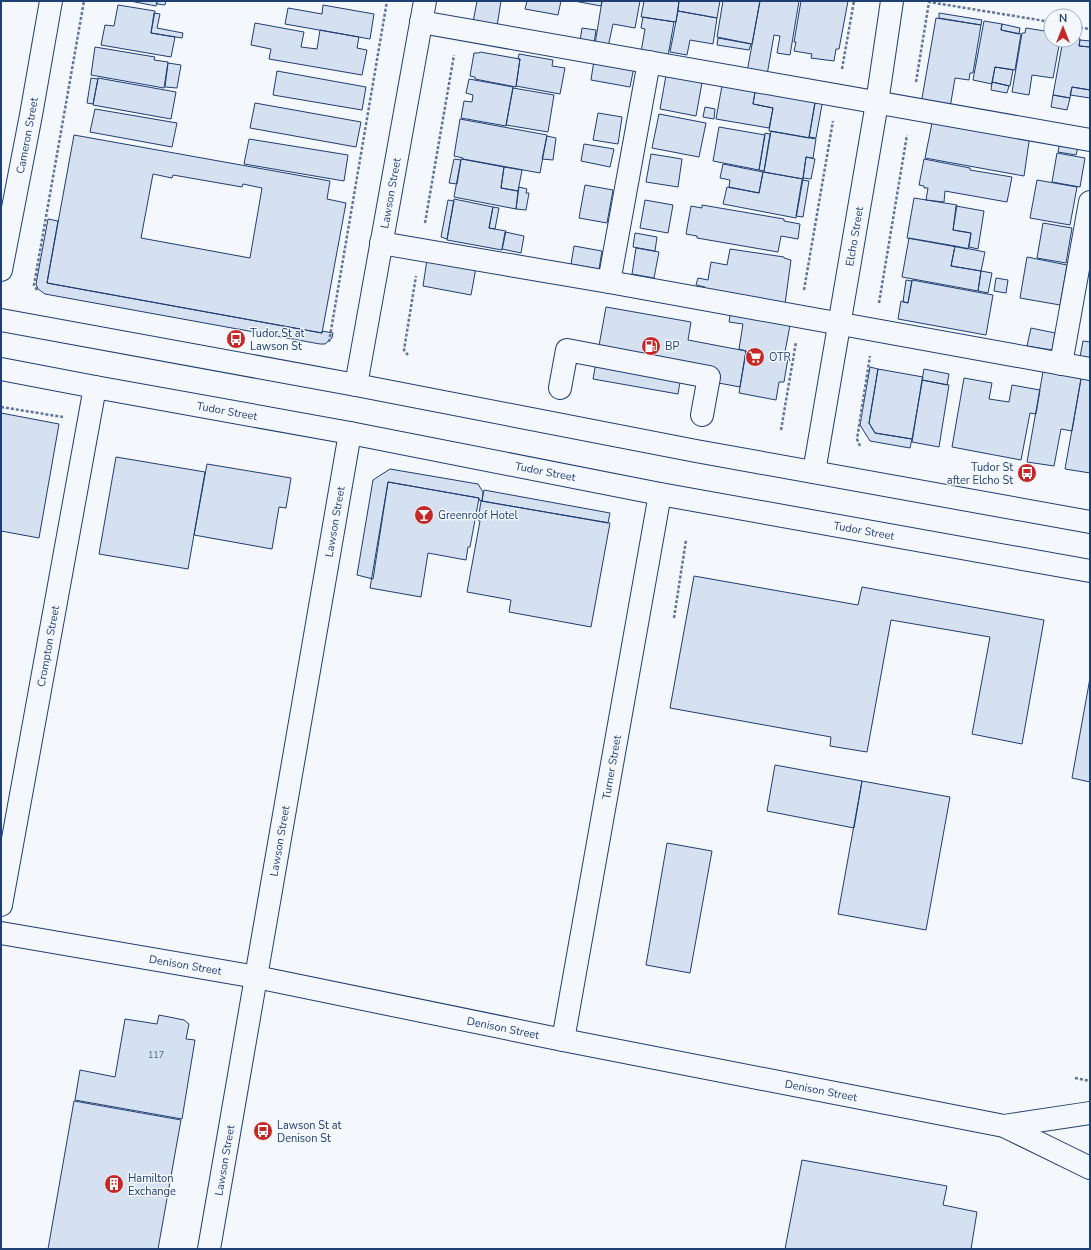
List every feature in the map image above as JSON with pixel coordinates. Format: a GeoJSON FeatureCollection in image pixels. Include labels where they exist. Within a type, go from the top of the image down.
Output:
{"type":"FeatureCollection","features":[{"type":"Feature","properties":{"kind":"street","name":"Cameron Street"},"geometry":{"type":"LineString","coordinates":[[1,270],[51,1]]}},
{"type":"Feature","properties":{"kind":"street","name":"Elcho Street"},"geometry":{"type":"LineString","coordinates":[[814,472],[877,103],[892,1]]}},
{"type":"Feature","properties":{"kind":"street"},"geometry":{"type":"LineString","coordinates":[[423,11],[459,28],[1090,140]]}},
{"type":"Feature","properties":{"kind":"street","name":"Lawson Street"},"geometry":{"type":"LineString","coordinates":[[356,385],[423,11]]}},
{"type":"Feature","properties":{"kind":"street"},"geometry":{"type":"LineString","coordinates":[[609,282],[649,62]]}},
{"type":"Feature","properties":{"kind":"street"},"geometry":{"type":"LineString","coordinates":[[1061,364],[1090,202]]}},
{"type":"Feature","properties":{"kind":"street"},"geometry":{"type":"LineString","coordinates":[[382,243],[609,282],[1090,369]]}},
{"type":"Feature","properties":{"kind":"street"},"geometry":{"type":"LineString","coordinates":[[1,320],[356,385],[696,451],[1090,522]]}},
{"type":"Feature","properties":{"kind":"street"},"geometry":{"type":"LineString","coordinates":[[560,388],[567,350],[687,372],[709,377],[702,415]]}},
{"type":"Feature","properties":{"kind":"street","name":"Tudor Street"},"geometry":{"type":"LineString","coordinates":[[1,369],[350,433],[660,494],[1090,571]]}},
{"type":"Feature","properties":{"kind":"street","name":"Crompton Street"},"geometry":{"type":"LineString","coordinates":[[1,905],[96,387]]}},
{"type":"Feature","properties":{"kind":"street","name":"Lawson Street"},"geometry":{"type":"LineString","coordinates":[[209,1249],[350,433]]}},
{"type":"Feature","properties":{"kind":"street","name":"Turner Street"},"geometry":{"type":"LineString","coordinates":[[563,1040],[660,494]]}},
{"type":"Feature","properties":{"kind":"street","name":"Denison Street"},"geometry":{"type":"LineString","coordinates":[[1,933],[256,977],[563,1040],[1004,1126],[1090,1168]]}},
{"type":"Feature","properties":{"kind":"street","name":"Denison Street"},"geometry":{"type":"LineString","coordinates":[[1004,1126],[1090,1113]]}},
{"type":"Feature","properties":{"kind":"path"},"geometry":{"type":"LineString","coordinates":[[37,290],[34,285],[84,1]]}},
{"type":"Feature","properties":{"kind":"path"},"geometry":{"type":"LineString","coordinates":[[329,342],[388,1]]}},
{"type":"Feature","properties":{"kind":"path"},"geometry":{"type":"LineString","coordinates":[[781,430],[854,1]]}},
{"type":"Feature","properties":{"kind":"path"},"geometry":{"type":"LineString","coordinates":[[926,1],[1043,21]]}},
{"type":"Feature","properties":{"kind":"path"},"geometry":{"type":"LineString","coordinates":[[860,446],[857,439],[929,2]]}},
{"type":"Feature","properties":{"kind":"path"},"geometry":{"type":"LineString","coordinates":[[408,355],[404,350],[459,28]]}},
{"type":"Feature","properties":{"kind":"path"},"geometry":{"type":"LineString","coordinates":[[1,407],[65,418]]}},
{"type":"Feature","properties":{"kind":"path"},"geometry":{"type":"LineString","coordinates":[[674,618],[686,540]]}},
{"type":"Feature","properties":{"kind":"path"},"geometry":{"type":"LineString","coordinates":[[1075,1078],[1090,1081]]}},
{"type":"Feature","properties":{"kind":"building"},"geometry":{"type":"Polygon","coordinates":[[[130,1],[157,1],[156,6],[130,1]]]}},
{"type":"Feature","properties":{"kind":"building"},"geometry":{"type":"Polygon","coordinates":[[[157,1],[166,1],[165,5],[157,4],[157,1]]]}},
{"type":"Feature","properties":{"kind":"building"},"geometry":{"type":"Polygon","coordinates":[[[477,1],[501,1],[497,26],[473,22],[477,1]]]}},
{"type":"Feature","properties":{"kind":"building"},"geometry":{"type":"Polygon","coordinates":[[[527,1],[561,1],[558,15],[525,9],[527,1]]]}},
{"type":"Feature","properties":{"kind":"building"},"geometry":{"type":"Polygon","coordinates":[[[574,1],[602,1],[601,6],[574,1]]]}},
{"type":"Feature","properties":{"kind":"building"},"geometry":{"type":"Polygon","coordinates":[[[602,1],[640,1],[635,28],[613,24],[608,47],[595,44],[602,1]]]}},
{"type":"Feature","properties":{"kind":"building"},"geometry":{"type":"Polygon","coordinates":[[[644,1],[679,1],[676,22],[641,17],[644,1]]]}},
{"type":"Feature","properties":{"kind":"building"},"geometry":{"type":"Polygon","coordinates":[[[679,1],[720,1],[717,18],[678,11],[679,1]]]}},
{"type":"Feature","properties":{"kind":"building"},"geometry":{"type":"Polygon","coordinates":[[[723,1],[760,1],[752,44],[717,37],[723,1]]]}},
{"type":"Feature","properties":{"kind":"building"},"geometry":{"type":"Polygon","coordinates":[[[760,1],[799,1],[790,55],[777,53],[780,36],[774,35],[767,75],[747,72],[760,1]]]}},
{"type":"Feature","properties":{"kind":"building"},"geometry":{"type":"Polygon","coordinates":[[[801,1],[848,1],[839,49],[836,49],[834,61],[811,58],[812,54],[794,51],[796,42],[794,42],[801,1]]]}},
{"type":"Feature","properties":{"kind":"building"},"geometry":{"type":"Polygon","coordinates":[[[118,5],[155,11],[151,33],[175,37],[171,57],[101,45],[105,25],[114,26],[118,5]]]}},
{"type":"Feature","properties":{"kind":"building"},"geometry":{"type":"Polygon","coordinates":[[[323,5],[374,14],[370,39],[285,24],[288,8],[322,14],[323,5]]]}},
{"type":"Feature","properties":{"kind":"building"},"geometry":{"type":"Polygon","coordinates":[[[678,11],[717,18],[713,44],[690,40],[687,55],[670,52],[678,11]]]}},
{"type":"Feature","properties":{"kind":"building"},"geometry":{"type":"Polygon","coordinates":[[[154,13],[160,14],[157,28],[183,33],[182,38],[151,33],[154,13]]]}},
{"type":"Feature","properties":{"kind":"building"},"geometry":{"type":"Polygon","coordinates":[[[939,13],[982,20],[981,25],[939,18],[939,13]]]}},
{"type":"Feature","properties":{"kind":"building"},"geometry":{"type":"Polygon","coordinates":[[[643,17],[674,22],[668,56],[641,52],[645,29],[641,28],[643,17]]]}},
{"type":"Feature","properties":{"kind":"building"},"geometry":{"type":"Polygon","coordinates":[[[936,18],[981,25],[973,73],[970,73],[969,80],[955,78],[950,108],[921,104],[936,18]]]}},
{"type":"Feature","properties":{"kind":"building"},"geometry":{"type":"Polygon","coordinates":[[[984,21],[1002,24],[1001,30],[1021,34],[1015,70],[995,67],[992,84],[973,80],[984,21]]]}},
{"type":"Feature","properties":{"kind":"building"},"geometry":{"type":"Polygon","coordinates":[[[255,23],[304,32],[301,47],[317,49],[320,30],[359,37],[357,48],[367,50],[362,75],[269,59],[271,49],[251,45],[255,23]]]}},
{"type":"Feature","properties":{"kind":"building"},"geometry":{"type":"Polygon","coordinates":[[[1002,24],[1020,28],[1019,34],[1001,30],[1002,24]]]}},
{"type":"Feature","properties":{"kind":"building"},"geometry":{"type":"Polygon","coordinates":[[[582,28],[596,30],[594,44],[580,41],[582,28]]]}},
{"type":"Feature","properties":{"kind":"building"},"geometry":{"type":"Polygon","coordinates":[[[1026,28],[1043,31],[1043,48],[1059,48],[1053,78],[1032,75],[1029,95],[1012,92],[1022,33],[1025,33],[1026,28]]]}},
{"type":"Feature","properties":{"kind":"building"},"geometry":{"type":"Polygon","coordinates":[[[718,38],[751,44],[749,50],[717,45],[718,38]]]}},
{"type":"Feature","properties":{"kind":"building"},"geometry":{"type":"Polygon","coordinates":[[[1083,40],[1090,41],[1090,47],[1083,46],[1083,40]]]}},
{"type":"Feature","properties":{"kind":"building"},"geometry":{"type":"Polygon","coordinates":[[[95,47],[155,57],[154,60],[168,62],[164,88],[91,75],[95,47]]]}},
{"type":"Feature","properties":{"kind":"building"},"geometry":{"type":"Polygon","coordinates":[[[1090,47],[1090,90],[1072,87],[1070,98],[1053,95],[1062,48],[1090,47]]]}},
{"type":"Feature","properties":{"kind":"building"},"geometry":{"type":"Polygon","coordinates":[[[480,52],[520,59],[516,87],[475,79],[475,77],[470,76],[474,53],[480,52]]]}},
{"type":"Feature","properties":{"kind":"building"},"geometry":{"type":"Polygon","coordinates":[[[519,54],[553,60],[552,66],[565,68],[560,94],[516,86],[520,59],[518,59],[519,54]]]}},
{"type":"Feature","properties":{"kind":"building"},"geometry":{"type":"Polygon","coordinates":[[[594,60],[634,67],[630,87],[591,80],[594,60]]]}},
{"type":"Feature","properties":{"kind":"building"},"geometry":{"type":"Polygon","coordinates":[[[168,63],[181,65],[177,88],[165,87],[168,63]]]}},
{"type":"Feature","properties":{"kind":"building"},"geometry":{"type":"Polygon","coordinates":[[[995,67],[1013,70],[1010,86],[992,82],[995,67]]]}},
{"type":"Feature","properties":{"kind":"building"},"geometry":{"type":"Polygon","coordinates":[[[667,70],[703,77],[696,116],[660,109],[667,70]]]}},
{"type":"Feature","properties":{"kind":"building"},"geometry":{"type":"Polygon","coordinates":[[[277,71],[366,87],[362,110],[273,95],[277,71]]]}},
{"type":"Feature","properties":{"kind":"building"},"geometry":{"type":"Polygon","coordinates":[[[91,78],[98,79],[93,104],[87,103],[91,78]]]}},
{"type":"Feature","properties":{"kind":"building"},"geometry":{"type":"Polygon","coordinates":[[[98,78],[176,92],[171,119],[93,105],[98,78]]]}},
{"type":"Feature","properties":{"kind":"building"},"geometry":{"type":"Polygon","coordinates":[[[469,79],[513,87],[506,126],[461,118],[464,101],[472,102],[473,95],[466,93],[469,79]]]}},
{"type":"Feature","properties":{"kind":"building"},"geometry":{"type":"Polygon","coordinates":[[[723,80],[756,87],[753,104],[773,108],[769,128],[716,119],[723,80]]]}},
{"type":"Feature","properties":{"kind":"building"},"geometry":{"type":"Polygon","coordinates":[[[992,82],[1009,86],[1007,93],[991,90],[992,82]]]}},
{"type":"Feature","properties":{"kind":"building"},"geometry":{"type":"Polygon","coordinates":[[[756,86],[816,96],[809,138],[769,131],[773,108],[753,104],[756,86]]]}},
{"type":"Feature","properties":{"kind":"building"},"geometry":{"type":"Polygon","coordinates":[[[1072,87],[1090,90],[1090,98],[1070,95],[1072,87]]]}},
{"type":"Feature","properties":{"kind":"building"},"geometry":{"type":"Polygon","coordinates":[[[513,88],[554,95],[548,132],[506,125],[513,88]]]}},
{"type":"Feature","properties":{"kind":"building"},"geometry":{"type":"Polygon","coordinates":[[[1053,95],[1070,98],[1067,110],[1051,107],[1053,95]]]}},
{"type":"Feature","properties":{"kind":"building"},"geometry":{"type":"Polygon","coordinates":[[[816,98],[823,99],[816,138],[809,137],[816,98]]]}},
{"type":"Feature","properties":{"kind":"building"},"geometry":{"type":"Polygon","coordinates":[[[255,103],[361,122],[356,147],[250,128],[255,103]]]}},
{"type":"Feature","properties":{"kind":"building"},"geometry":{"type":"Polygon","coordinates":[[[705,107],[715,109],[714,119],[703,117],[705,107]]]}},
{"type":"Feature","properties":{"kind":"building"},"geometry":{"type":"Polygon","coordinates":[[[95,109],[177,123],[172,147],[90,132],[95,109]]]}},
{"type":"Feature","properties":{"kind":"building"},"geometry":{"type":"Polygon","coordinates":[[[598,113],[622,117],[618,144],[593,140],[598,113]]]}},
{"type":"Feature","properties":{"kind":"building"},"geometry":{"type":"Polygon","coordinates":[[[659,114],[706,123],[699,157],[652,148],[659,114]]]}},
{"type":"Feature","properties":{"kind":"building"},"geometry":{"type":"Polygon","coordinates":[[[933,118],[1030,135],[1024,176],[925,158],[933,118]]]}},
{"type":"Feature","properties":{"kind":"building"},"geometry":{"type":"Polygon","coordinates":[[[460,119],[547,135],[540,173],[454,156],[460,119]]]}},
{"type":"Feature","properties":{"kind":"building"},"geometry":{"type":"Polygon","coordinates":[[[719,127],[765,135],[759,170],[713,161],[719,127]]]}},
{"type":"Feature","properties":{"kind":"building"},"geometry":{"type":"Polygon","coordinates":[[[771,131],[816,139],[813,158],[806,157],[803,179],[764,172],[771,131]]]}},
{"type":"Feature","properties":{"kind":"building"},"geometry":{"type":"Polygon","coordinates":[[[765,133],[770,134],[764,171],[759,170],[765,133]]]}},
{"type":"Feature","properties":{"kind":"building"},"geometry":{"type":"Polygon","coordinates":[[[74,135],[330,181],[327,199],[346,203],[322,333],[47,283],[74,135]],[[153,174],[141,238],[250,258],[262,188],[243,184],[242,187],[173,175],[172,178],[153,174]]]}},
{"type":"Feature","properties":{"kind":"building"},"geometry":{"type":"Polygon","coordinates":[[[547,136],[556,138],[553,160],[542,159],[547,136]]]}},
{"type":"Feature","properties":{"kind":"building"},"geometry":{"type":"Polygon","coordinates":[[[249,139],[348,155],[344,181],[244,164],[249,139]]]}},
{"type":"Feature","properties":{"kind":"building"},"geometry":{"type":"Polygon","coordinates":[[[1060,141],[1079,144],[1076,155],[1058,152],[1060,141]]]}},
{"type":"Feature","properties":{"kind":"building"},"geometry":{"type":"Polygon","coordinates":[[[584,144],[614,149],[610,167],[581,161],[584,144]]]}},
{"type":"Feature","properties":{"kind":"building"},"geometry":{"type":"Polygon","coordinates":[[[1057,153],[1085,158],[1080,187],[1052,182],[1057,153]]]}},
{"type":"Feature","properties":{"kind":"building"},"geometry":{"type":"Polygon","coordinates":[[[651,154],[682,159],[678,187],[646,182],[651,154]]]}},
{"type":"Feature","properties":{"kind":"building"},"geometry":{"type":"Polygon","coordinates":[[[806,157],[815,159],[811,179],[803,178],[806,157]]]}},
{"type":"Feature","properties":{"kind":"building"},"geometry":{"type":"Polygon","coordinates":[[[454,159],[461,160],[457,184],[449,183],[454,159]]]}},
{"type":"Feature","properties":{"kind":"building"},"geometry":{"type":"Polygon","coordinates":[[[461,159],[504,167],[501,188],[518,191],[516,209],[454,197],[461,159]]]}},
{"type":"Feature","properties":{"kind":"building"},"geometry":{"type":"Polygon","coordinates":[[[924,159],[970,168],[970,170],[1012,177],[1007,202],[945,191],[944,202],[926,200],[928,188],[924,188],[924,186],[919,185],[924,159]]]}},
{"type":"Feature","properties":{"kind":"building"},"geometry":{"type":"Polygon","coordinates":[[[723,164],[763,172],[759,193],[729,187],[730,180],[720,178],[723,164]]]}},
{"type":"Feature","properties":{"kind":"building"},"geometry":{"type":"Polygon","coordinates":[[[504,167],[522,170],[518,191],[501,188],[504,167]]]}},
{"type":"Feature","properties":{"kind":"building"},"geometry":{"type":"Polygon","coordinates":[[[763,172],[803,179],[796,218],[723,204],[727,187],[759,193],[763,172]]]}},
{"type":"Feature","properties":{"kind":"building"},"geometry":{"type":"Polygon","coordinates":[[[802,180],[809,181],[803,217],[796,216],[802,180]]]}},
{"type":"Feature","properties":{"kind":"building"},"geometry":{"type":"Polygon","coordinates":[[[1037,180],[1077,187],[1070,225],[1030,218],[1037,180]]]}},
{"type":"Feature","properties":{"kind":"building"},"geometry":{"type":"Polygon","coordinates":[[[585,185],[613,190],[607,223],[579,218],[585,185]]]}},
{"type":"Feature","properties":{"kind":"building"},"geometry":{"type":"Polygon","coordinates":[[[519,187],[527,189],[526,193],[529,193],[526,210],[516,209],[519,187]]]}},
{"type":"Feature","properties":{"kind":"building"},"geometry":{"type":"Polygon","coordinates":[[[914,198],[957,205],[953,230],[971,233],[968,249],[907,238],[914,198]]]}},
{"type":"Feature","properties":{"kind":"building"},"geometry":{"type":"Polygon","coordinates":[[[454,199],[493,207],[489,228],[506,231],[502,250],[447,240],[454,199]]]}},
{"type":"Feature","properties":{"kind":"building"},"geometry":{"type":"Polygon","coordinates":[[[448,200],[454,201],[447,239],[441,237],[448,200]]]}},
{"type":"Feature","properties":{"kind":"building"},"geometry":{"type":"Polygon","coordinates":[[[645,200],[673,205],[668,233],[640,228],[645,200]]]}},
{"type":"Feature","properties":{"kind":"building"},"geometry":{"type":"Polygon","coordinates":[[[702,205],[784,219],[784,221],[800,224],[798,239],[781,236],[778,252],[697,238],[697,236],[686,234],[691,206],[702,208],[702,205]]]}},
{"type":"Feature","properties":{"kind":"building"},"geometry":{"type":"Polygon","coordinates":[[[956,206],[984,211],[978,249],[969,247],[971,233],[953,230],[956,206]]]}},
{"type":"Feature","properties":{"kind":"building"},"geometry":{"type":"Polygon","coordinates":[[[493,207],[499,208],[495,229],[489,228],[493,207]]]}},
{"type":"Feature","properties":{"kind":"building"},"geometry":{"type":"Polygon","coordinates":[[[48,219],[58,221],[47,283],[322,333],[322,331],[333,333],[332,338],[325,344],[320,344],[45,294],[38,289],[36,284],[48,219]]]}},
{"type":"Feature","properties":{"kind":"building"},"geometry":{"type":"Polygon","coordinates":[[[1043,223],[1072,228],[1066,263],[1037,258],[1043,223]]]}},
{"type":"Feature","properties":{"kind":"building"},"geometry":{"type":"Polygon","coordinates":[[[505,232],[524,236],[521,253],[502,249],[505,232]]]}},
{"type":"Feature","properties":{"kind":"building"},"geometry":{"type":"Polygon","coordinates":[[[635,233],[657,237],[655,251],[633,247],[635,233]]]}},
{"type":"Feature","properties":{"kind":"building"},"geometry":{"type":"Polygon","coordinates":[[[909,238],[955,246],[951,266],[981,271],[978,291],[902,277],[909,238]]]}},
{"type":"Feature","properties":{"kind":"building"},"geometry":{"type":"Polygon","coordinates":[[[574,246],[602,251],[599,269],[571,264],[574,246]]]}},
{"type":"Feature","properties":{"kind":"building"},"geometry":{"type":"Polygon","coordinates":[[[955,246],[985,252],[981,271],[951,266],[955,246]]]}},
{"type":"Feature","properties":{"kind":"building"},"geometry":{"type":"Polygon","coordinates":[[[636,248],[659,252],[654,278],[632,274],[636,248]]]}},
{"type":"Feature","properties":{"kind":"building"},"geometry":{"type":"Polygon","coordinates":[[[730,249],[784,257],[791,260],[785,304],[704,288],[705,287],[696,285],[698,278],[708,280],[711,262],[727,265],[730,249]]]}},
{"type":"Feature","properties":{"kind":"building"},"geometry":{"type":"Polygon","coordinates":[[[428,253],[477,262],[471,295],[423,286],[428,253]]]}},
{"type":"Feature","properties":{"kind":"building"},"geometry":{"type":"Polygon","coordinates":[[[1027,257],[1067,265],[1060,305],[1020,298],[1027,257]]]}},
{"type":"Feature","properties":{"kind":"building"},"geometry":{"type":"Polygon","coordinates":[[[981,271],[992,273],[988,293],[978,291],[981,271]]]}},
{"type":"Feature","properties":{"kind":"building"},"geometry":{"type":"Polygon","coordinates":[[[996,278],[1008,280],[1006,293],[994,291],[996,278]]]}},
{"type":"Feature","properties":{"kind":"building"},"geometry":{"type":"Polygon","coordinates":[[[906,280],[912,281],[908,303],[903,302],[906,280]]]}},
{"type":"Feature","properties":{"kind":"building"},"geometry":{"type":"Polygon","coordinates":[[[912,280],[993,295],[986,335],[898,319],[901,301],[908,303],[912,280]]]}},
{"type":"Feature","properties":{"kind":"building"},"geometry":{"type":"Polygon","coordinates":[[[606,307],[691,322],[688,340],[746,351],[740,387],[681,376],[678,394],[593,379],[606,307]]]}},
{"type":"Feature","properties":{"kind":"building"},"geometry":{"type":"Polygon","coordinates":[[[731,309],[791,320],[784,357],[788,358],[784,382],[779,382],[776,400],[739,393],[746,351],[739,349],[743,324],[729,322],[731,309]]]}},
{"type":"Feature","properties":{"kind":"building"},"geometry":{"type":"Polygon","coordinates":[[[1031,328],[1055,333],[1052,350],[1027,346],[1031,328]]]}},
{"type":"Feature","properties":{"kind":"building"},"geometry":{"type":"Polygon","coordinates":[[[1083,341],[1090,342],[1090,359],[1080,357],[1083,341]]]}},
{"type":"Feature","properties":{"kind":"building"},"geometry":{"type":"Polygon","coordinates":[[[1044,366],[1082,373],[1072,431],[1061,429],[1054,466],[1027,462],[1044,366]]]}},
{"type":"Feature","properties":{"kind":"building"},"geometry":{"type":"Polygon","coordinates":[[[870,367],[878,369],[869,423],[875,433],[912,439],[910,448],[870,441],[860,425],[870,367]]]}},
{"type":"Feature","properties":{"kind":"building"},"geometry":{"type":"Polygon","coordinates":[[[878,369],[923,377],[912,439],[875,433],[869,423],[878,369]]]}},
{"type":"Feature","properties":{"kind":"building"},"geometry":{"type":"Polygon","coordinates":[[[924,369],[949,374],[947,385],[922,380],[924,369]]]}},
{"type":"Feature","properties":{"kind":"building"},"geometry":{"type":"Polygon","coordinates":[[[1082,373],[1090,374],[1090,473],[1065,469],[1082,373]]]}},
{"type":"Feature","properties":{"kind":"building"},"geometry":{"type":"Polygon","coordinates":[[[964,378],[992,383],[989,399],[1009,402],[1012,385],[1040,390],[1036,414],[1030,413],[1021,460],[952,447],[964,378]]]}},
{"type":"Feature","properties":{"kind":"building"},"geometry":{"type":"Polygon","coordinates":[[[922,380],[949,385],[939,447],[912,442],[922,380]]]}},
{"type":"Feature","properties":{"kind":"building"},"geometry":{"type":"Polygon","coordinates":[[[1,413],[59,424],[39,538],[1,531],[1,413]]]}},
{"type":"Feature","properties":{"kind":"building"},"geometry":{"type":"Polygon","coordinates":[[[116,457],[205,472],[188,569],[99,554],[116,457]]]}},
{"type":"Feature","properties":{"kind":"building"},"geometry":{"type":"Polygon","coordinates":[[[207,464],[291,478],[286,508],[279,507],[272,549],[194,535],[207,464]]]}},
{"type":"Feature","properties":{"kind":"building"},"geometry":{"type":"Polygon","coordinates":[[[390,469],[478,484],[483,492],[482,501],[479,500],[479,498],[388,482],[373,579],[357,575],[373,480],[390,469]]]}},
{"type":"Feature","properties":{"kind":"building"},"geometry":{"type":"Polygon","coordinates":[[[388,482],[479,498],[470,547],[468,547],[466,560],[428,553],[421,597],[370,588],[388,482]]]}},
{"type":"Feature","properties":{"kind":"building"},"geometry":{"type":"Polygon","coordinates":[[[484,490],[610,513],[608,523],[482,501],[484,490]]]}},
{"type":"Feature","properties":{"kind":"building"},"geometry":{"type":"Polygon","coordinates":[[[481,501],[610,523],[591,627],[509,612],[511,600],[467,592],[480,521],[478,520],[481,501]]]}},
{"type":"Feature","properties":{"kind":"building"},"geometry":{"type":"Polygon","coordinates":[[[694,576],[858,605],[862,587],[1044,620],[1022,744],[972,734],[990,637],[891,620],[867,752],[830,746],[831,737],[670,708],[694,576]]]}},
{"type":"Feature","properties":{"kind":"building"},"geometry":{"type":"Polygon","coordinates":[[[1090,678],[1090,782],[1072,778],[1090,678]]]}},
{"type":"Feature","properties":{"kind":"building"},"geometry":{"type":"Polygon","coordinates":[[[775,765],[862,781],[854,828],[767,811],[775,765]]]}},
{"type":"Feature","properties":{"kind":"building"},"geometry":{"type":"Polygon","coordinates":[[[862,781],[950,797],[926,930],[838,914],[862,781]]]}},
{"type":"Feature","properties":{"kind":"building"},"geometry":{"type":"Polygon","coordinates":[[[667,843],[712,851],[690,973],[646,965],[667,843]]]}},
{"type":"Feature","properties":{"kind":"building"},"geometry":{"type":"Polygon","coordinates":[[[159,1015],[184,1020],[189,1024],[186,1039],[195,1040],[182,1119],[75,1100],[80,1070],[115,1077],[125,1019],[157,1024],[159,1015]]]}},
{"type":"Feature","properties":{"kind":"building","name":"Hamilton Exchange"},"geometry":{"type":"Polygon","coordinates":[[[74,1101],[181,1120],[158,1249],[48,1249],[74,1101]]]}},
{"type":"Feature","properties":{"kind":"building"},"geometry":{"type":"Polygon","coordinates":[[[802,1160],[947,1186],[943,1205],[977,1212],[971,1249],[785,1249],[802,1160]]]}},
{"type":"Feature","properties":{"kind":"place","name":"Tudor St at Lawson St"},"geometry":{"type":"Point","coordinates":[236,339]}},
{"type":"Feature","properties":{"kind":"place","name":"BP"},"geometry":{"type":"Point","coordinates":[651,346]}},
{"type":"Feature","properties":{"kind":"place","name":"OTR"},"geometry":{"type":"Point","coordinates":[755,357]}},
{"type":"Feature","properties":{"kind":"place","name":"Tudor St after Elcho St"},"geometry":{"type":"Point","coordinates":[1027,473]}},
{"type":"Feature","properties":{"kind":"place","name":"Greenroof Hotel"},"geometry":{"type":"Point","coordinates":[424,515]}},
{"type":"Feature","properties":{"kind":"place","name":"Lawson St at Denison St"},"geometry":{"type":"Point","coordinates":[263,1131]}},
{"type":"Feature","properties":{"kind":"place","name":"Hamilton Exchange"},"geometry":{"type":"Point","coordinates":[114,1184]}}]}
